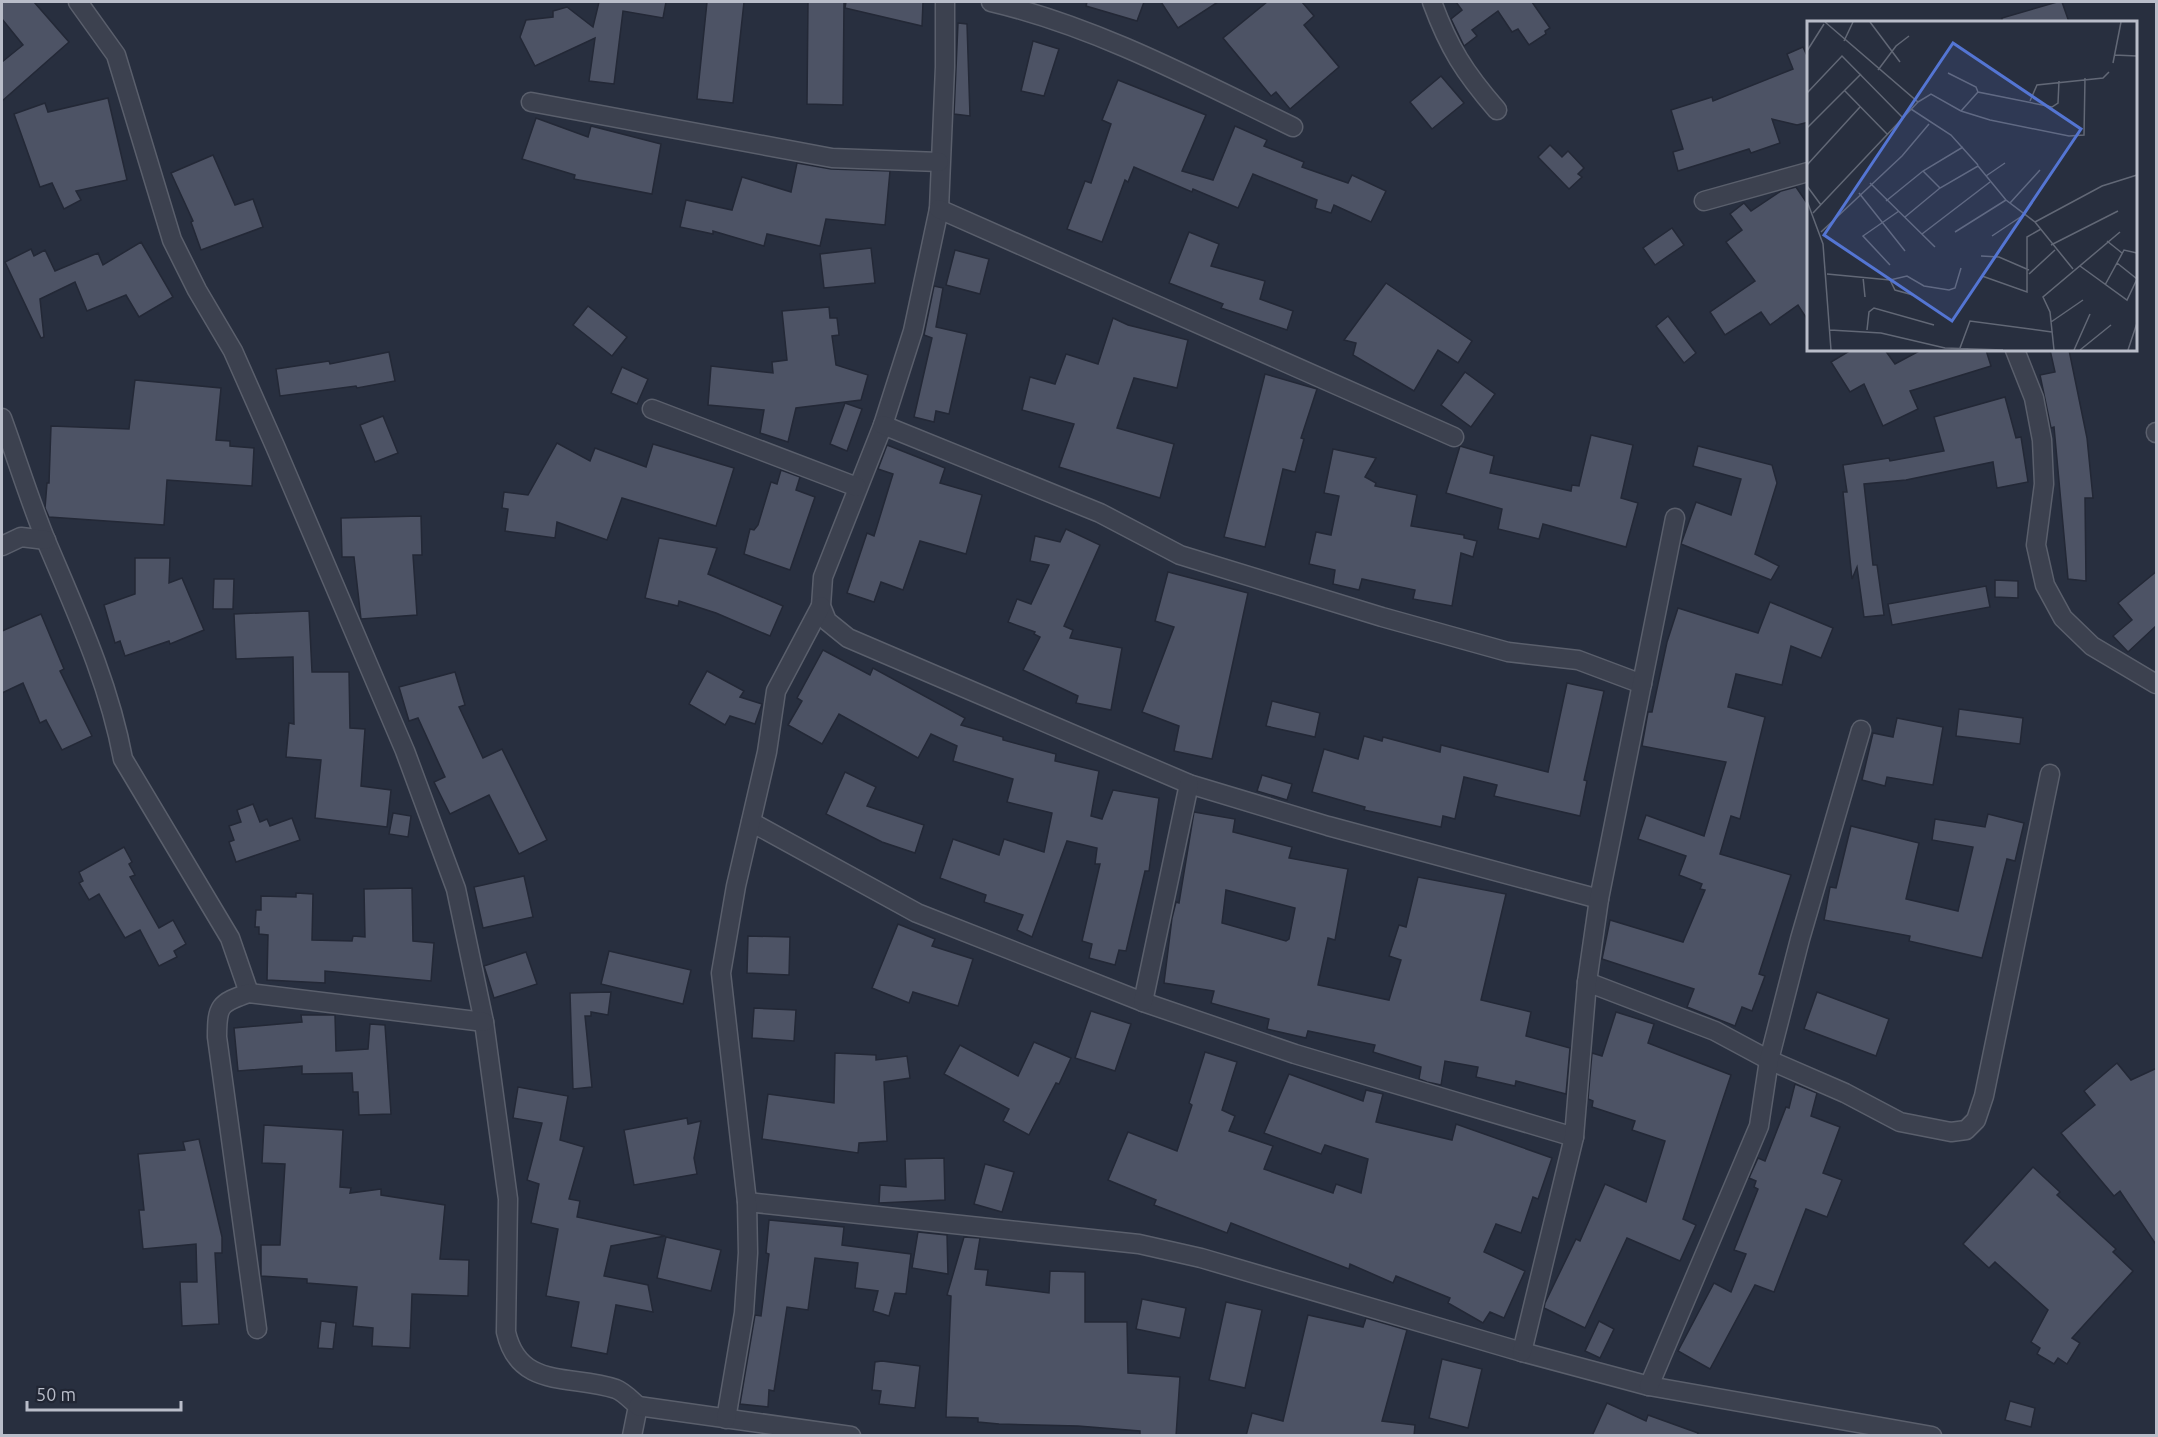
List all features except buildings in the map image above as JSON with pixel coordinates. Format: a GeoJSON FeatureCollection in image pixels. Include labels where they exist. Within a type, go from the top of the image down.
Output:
{"type":"FeatureCollection","features":[{"type":"Feature","properties":{"kind":"street"},"geometry":{"type":"LineString","coordinates":[[78,2],[116,56],[172,240],[197,290],[233,351],[405,751],[456,889],[484,1022],[508,1199],[506,1332],[510,1349],[518,1362],[532,1371],[618,1390],[638,1406],[844,1435]]}},
{"type":"Feature","properties":{"kind":"street"},"geometry":{"type":"LineString","coordinates":[[726,1419],[744,1313],[748,1253],[747,1202],[721,973],[767,752],[776,691],[821,606],[823,577],[883,425],[913,331],[939,209],[939,162],[945,67],[945,2]]}},
{"type":"Feature","properties":{"kind":"street"},"geometry":{"type":"LineString","coordinates":[[991,2],[1017,8],[1089,34],[1179,72],[1293,127]]}},
{"type":"Feature","properties":{"kind":"street"},"geometry":{"type":"LineString","coordinates":[[1432,2],[1447,42],[1462,68],[1497,110]]}},
{"type":"Feature","properties":{"kind":"street"},"geometry":{"type":"LineString","coordinates":[[531,102],[832,158],[939,162]]}},
{"type":"Feature","properties":{"kind":"street"},"geometry":{"type":"LineString","coordinates":[[1704,201],[1807,173]]}},
{"type":"Feature","properties":{"kind":"street"},"geometry":{"type":"LineString","coordinates":[[939,209],[1455,437]]}},
{"type":"Feature","properties":{"kind":"street"},"geometry":{"type":"LineString","coordinates":[[2015,351],[2034,398],[2042,440],[2044,484],[2036,545],[2045,585],[2063,618],[2092,646],[2157,684]]}},
{"type":"Feature","properties":{"kind":"street"},"geometry":{"type":"LineString","coordinates":[[652,409],[857,487]]}},
{"type":"Feature","properties":{"kind":"street"},"geometry":{"type":"LineString","coordinates":[[2,418],[46,540],[91,647],[117,729],[123,759],[230,938],[249,993]]}},
{"type":"Feature","properties":{"kind":"street"},"geometry":{"type":"LineString","coordinates":[[883,425],[1100,513],[1180,555],[1382,617],[1508,652],[1578,660],[1642,684]]}},
{"type":"Feature","properties":{"kind":"street"},"geometry":{"type":"LineString","coordinates":[[1522,1352],[1574,1137],[1587,982],[1599,898],[1675,518]]}},
{"type":"Feature","properties":{"kind":"street"},"geometry":{"type":"LineString","coordinates":[[2,546],[21,537],[46,540]]}},
{"type":"Feature","properties":{"kind":"street"},"geometry":{"type":"LineString","coordinates":[[821,606],[827,621],[848,638],[1189,784],[1328,826],[1599,898]]}},
{"type":"Feature","properties":{"kind":"street"},"geometry":{"type":"LineString","coordinates":[[1649,1386],[1759,1125],[1769,1060],[1800,939],[1861,730]]}},
{"type":"Feature","properties":{"kind":"street"},"geometry":{"type":"LineString","coordinates":[[1587,982],[1715,1031],[1769,1060],[1845,1093],[1900,1122],[1951,1132],[1966,1130],[1976,1120],[1984,1096],[2050,774]]}},
{"type":"Feature","properties":{"kind":"street"},"geometry":{"type":"LineString","coordinates":[[1143,1002],[1189,784]]}},
{"type":"Feature","properties":{"kind":"street"},"geometry":{"type":"LineString","coordinates":[[751,822],[917,913],[1143,1002],[1295,1054],[1574,1137]]}},
{"type":"Feature","properties":{"kind":"street"},"geometry":{"type":"LineString","coordinates":[[256,1329],[217,1037],[217,1013],[226,1001],[249,993],[484,1022]]}},
{"type":"Feature","properties":{"kind":"street"},"geometry":{"type":"LineString","coordinates":[[747,1202],[1139,1244],[1201,1258],[1522,1352],[1649,1386],[1932,1436]]}},
{"type":"Feature","properties":{"kind":"street"},"geometry":{"type":"LineString","coordinates":[[632,1436],[638,1406]]}}]}
